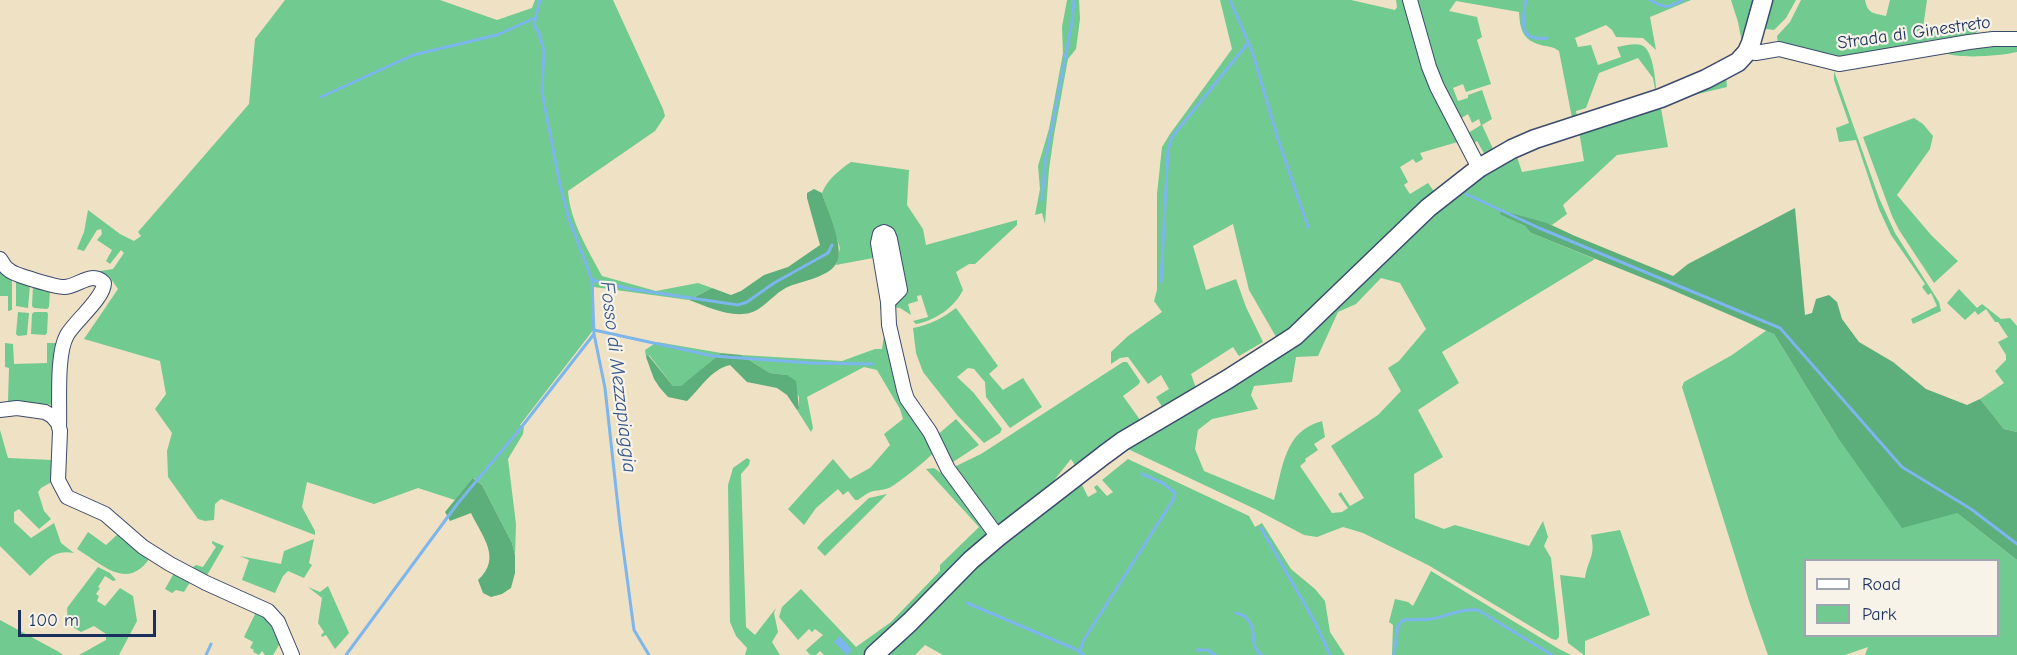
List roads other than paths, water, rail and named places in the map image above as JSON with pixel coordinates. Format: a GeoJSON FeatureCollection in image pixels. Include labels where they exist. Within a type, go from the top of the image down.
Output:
{"type":"FeatureCollection","features":[{"type":"Feature","properties":{"kind":"main road"},"geometry":{"type":"LineString","coordinates":[[874,655],[971,560],[1124,441],[1295,336],[1428,208],[1479,168],[1535,139],[1689,87],[1735,63],[1747,52],[1763,0]]}},
{"type":"Feature","properties":{"kind":"street"},"geometry":{"type":"LineString","coordinates":[[1410,0],[1437,87],[1479,168]]}},
{"type":"Feature","properties":{"kind":"street","name":"Strada di Ginestreto"},"geometry":{"type":"LineString","coordinates":[[1747,52],[1783,49],[1839,64],[1969,42],[2017,39]]}},
{"type":"Feature","properties":{"kind":"street"},"geometry":{"type":"LineString","coordinates":[[0,259],[12,272],[61,287],[92,278],[97,278],[104,283],[102,292],[63,342],[58,480],[67,497],[107,515],[143,547],[170,564],[268,611],[278,622],[292,655]]}},
{"type":"Feature","properties":{"kind":"street"},"geometry":{"type":"LineString","coordinates":[[888,302],[889,325],[907,399],[930,432],[948,469],[998,537]]}},
{"type":"Feature","properties":{"kind":"street"},"geometry":{"type":"LineString","coordinates":[[0,410],[12,408],[45,412],[54,418],[59,428]]}},
{"type":"Feature","properties":{"kind":"water"},"geometry":{"type":"Polygon","coordinates":[[[840,636],[852,650],[847,655],[834,642],[840,636]]]}},
{"type":"Feature","properties":{"kind":"waterway","name":"Fosso di Mezzapiaggia"},"geometry":{"type":"LineString","coordinates":[[540,0],[534,25],[544,51],[542,92],[568,216],[592,280],[594,334],[605,388],[634,630],[649,655]]}},
{"type":"Feature","properties":{"kind":"waterway"},"geometry":{"type":"LineString","coordinates":[[1042,200],[1045,163],[1072,22],[1074,0]]}},
{"type":"Feature","properties":{"kind":"waterway"},"geometry":{"type":"LineString","coordinates":[[1230,0],[1252,51],[1278,139],[1308,227]]}},
{"type":"Feature","properties":{"kind":"waterway"},"geometry":{"type":"LineString","coordinates":[[1526,0],[1524,29],[1531,37],[1547,38]]}},
{"type":"Feature","properties":{"kind":"waterway"},"geometry":{"type":"LineString","coordinates":[[1650,0],[1666,6],[1683,0]]}},
{"type":"Feature","properties":{"kind":"waterway"},"geometry":{"type":"LineString","coordinates":[[321,97],[413,55],[497,35],[535,18]]}},
{"type":"Feature","properties":{"kind":"waterway"},"geometry":{"type":"LineString","coordinates":[[1161,282],[1168,150],[1172,137],[1248,43]]}},
{"type":"Feature","properties":{"kind":"waterway"},"geometry":{"type":"LineString","coordinates":[[1466,194],[1539,228],[1780,328],[1902,467],[1971,509],[2017,544]]}},
{"type":"Feature","properties":{"kind":"waterway"},"geometry":{"type":"LineString","coordinates":[[592,280],[631,289],[738,305],[747,302],[774,283],[828,253],[832,245]]}},
{"type":"Feature","properties":{"kind":"waterway"},"geometry":{"type":"LineString","coordinates":[[594,330],[713,356],[811,363],[873,364]]}},
{"type":"Feature","properties":{"kind":"waterway"},"geometry":{"type":"LineString","coordinates":[[346,655],[458,503],[520,429],[594,334]]}},
{"type":"Feature","properties":{"kind":"waterway"},"geometry":{"type":"LineString","coordinates":[[1080,652],[1083,641],[1173,500],[1175,493],[1163,483],[1142,474]]}},
{"type":"Feature","properties":{"kind":"waterway"},"geometry":{"type":"LineString","coordinates":[[1261,528],[1316,624],[1330,655]]}},
{"type":"Feature","properties":{"kind":"waterway"},"geometry":{"type":"LineString","coordinates":[[967,603],[1075,649],[1084,655]]}},
{"type":"Feature","properties":{"kind":"waterway"},"geometry":{"type":"LineString","coordinates":[[1394,654],[1398,626],[1403,620],[1431,619],[1460,611],[1478,610],[1552,655]]}},
{"type":"Feature","properties":{"kind":"waterway"},"geometry":{"type":"LineString","coordinates":[[1236,613],[1245,616],[1250,623],[1256,649],[1262,655]]}},
{"type":"Feature","properties":{"kind":"waterway"},"geometry":{"type":"LineString","coordinates":[[206,655],[211,644]]}},
{"type":"Feature","properties":{"kind":"waterway"},"geometry":{"type":"LineString","coordinates":[[1197,650],[1208,650],[1215,655]]}}]}
